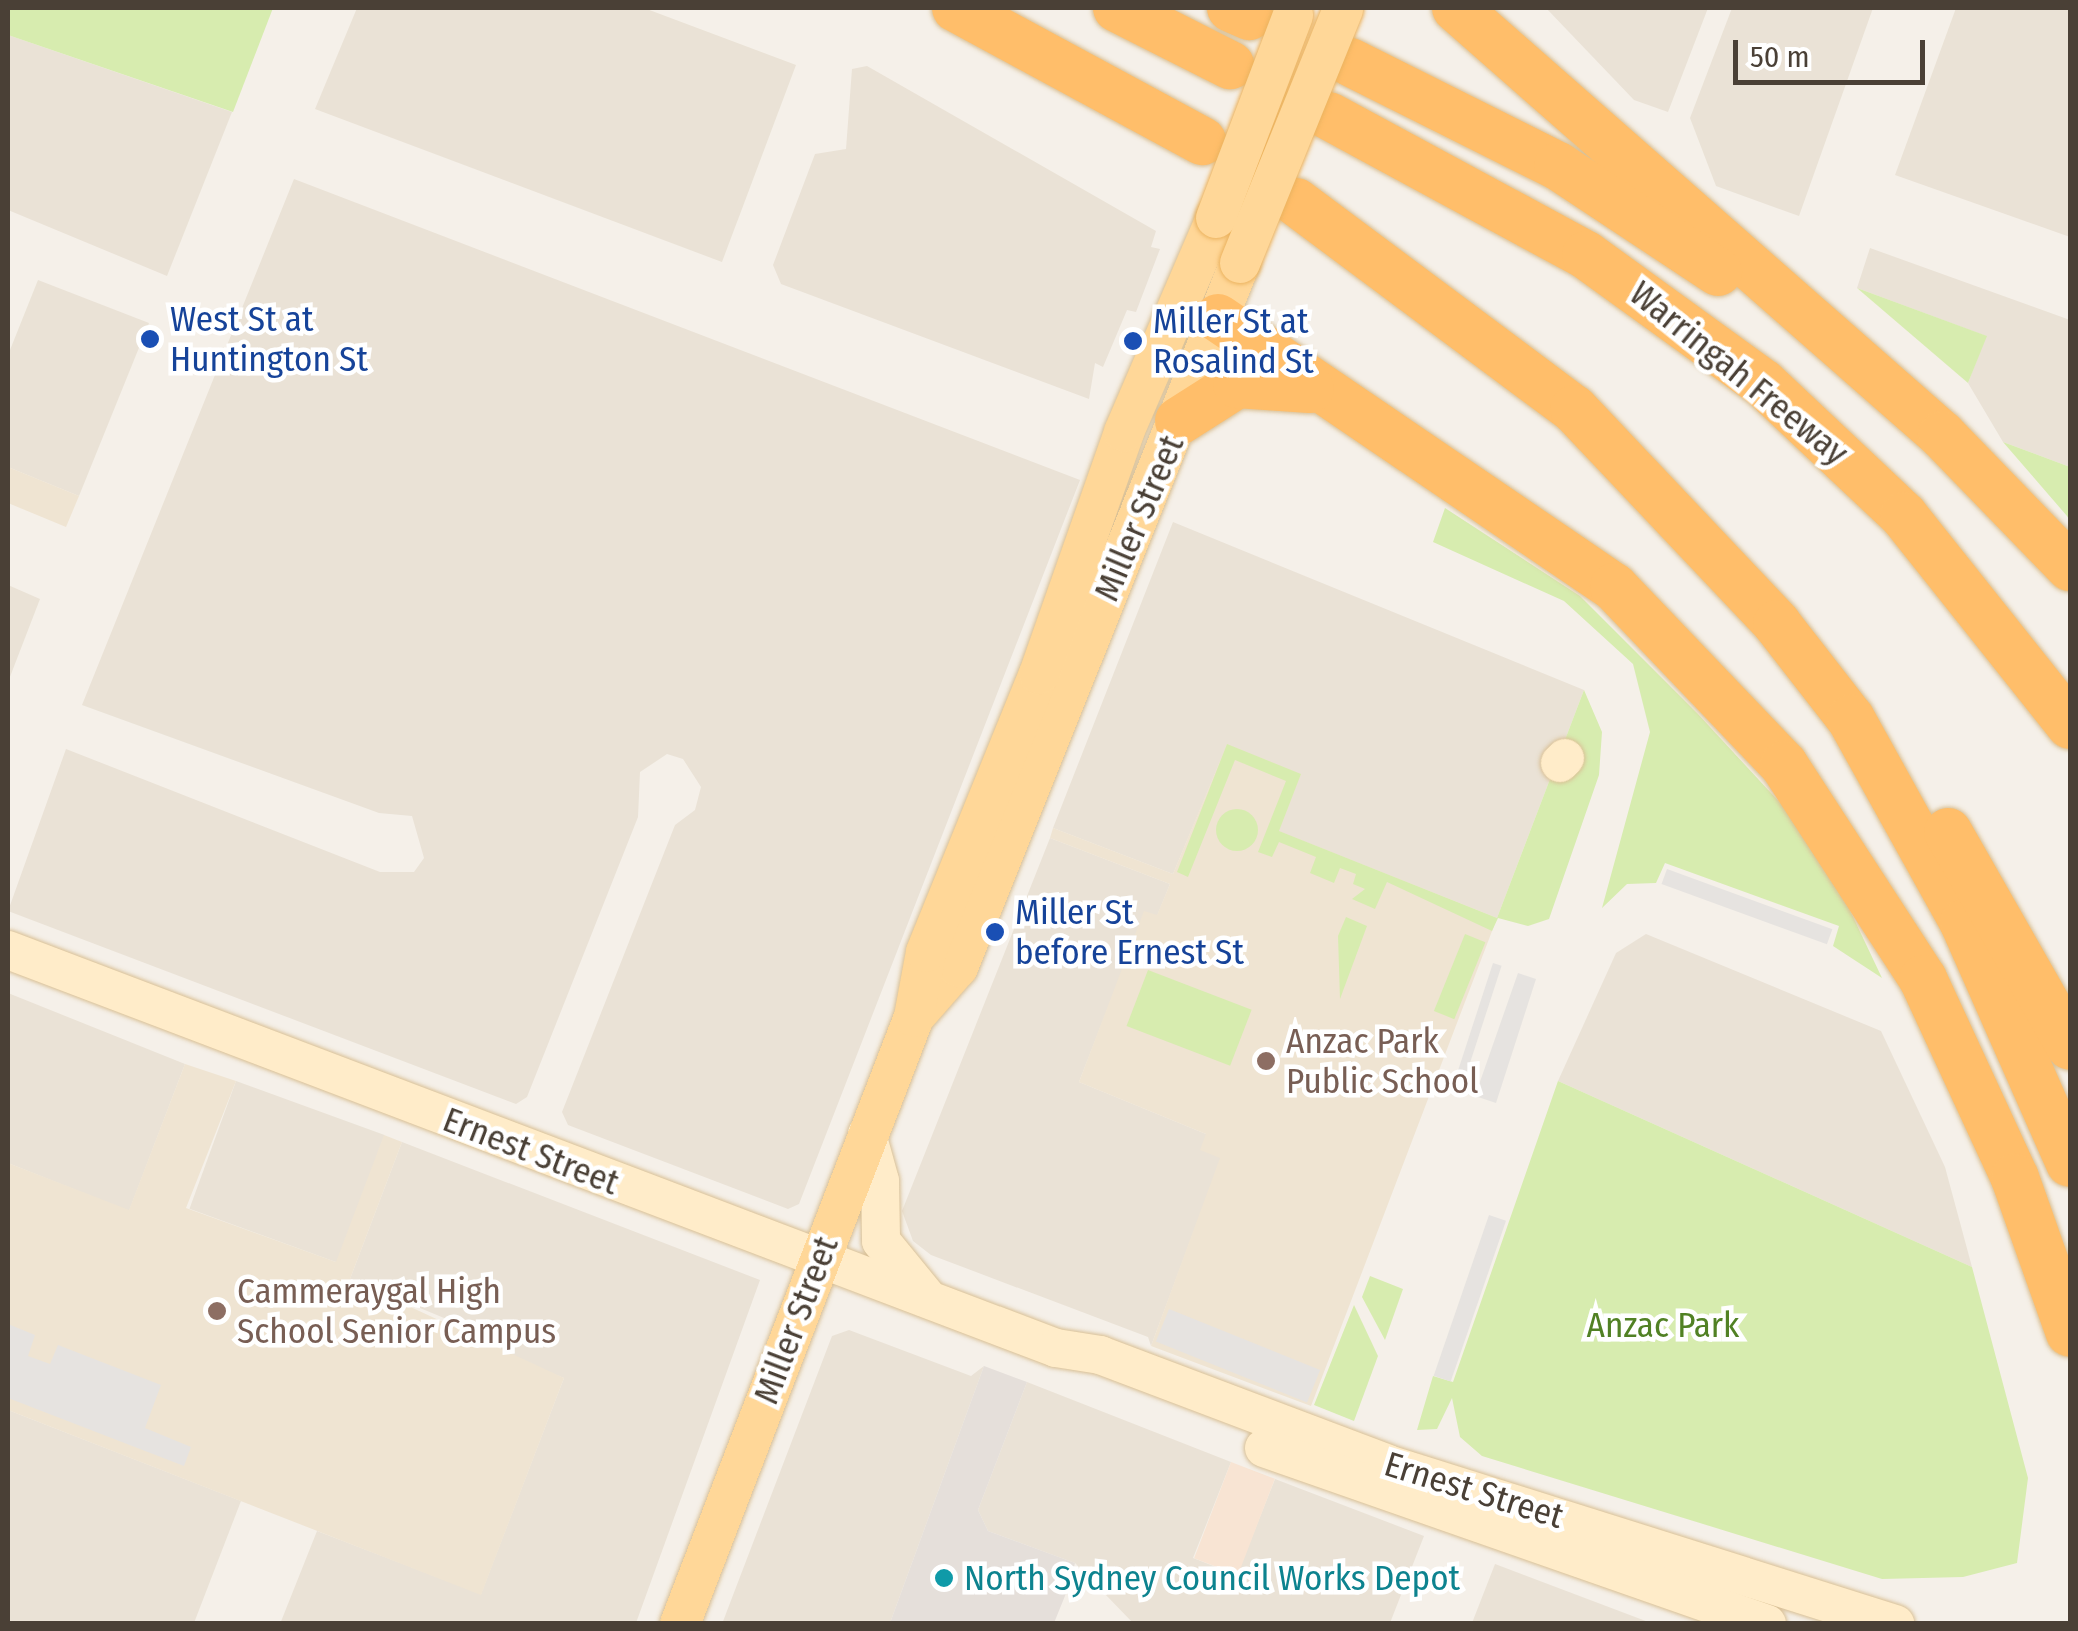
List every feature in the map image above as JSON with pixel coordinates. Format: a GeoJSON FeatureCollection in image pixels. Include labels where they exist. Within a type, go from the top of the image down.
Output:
{"type":"FeatureCollection","features":[{"type":"Feature","properties":{"kind":"highway"},"geometry":{"type":"LineString","coordinates":[[956,8],[1202,142]]}},
{"type":"Feature","properties":{"kind":"highway"},"geometry":{"type":"LineString","coordinates":[[1117,8],[1230,65]]}},
{"type":"Feature","properties":{"kind":"highway"},"geometry":{"type":"LineString","coordinates":[[1456,8],[1532,67],[1861,362],[2070,567]]}},
{"type":"Feature","properties":{"kind":"highway"},"geometry":{"type":"LineString","coordinates":[[1476,8],[1532,67]]}},
{"type":"Feature","properties":{"kind":"highway"},"geometry":{"type":"LineString","coordinates":[[1350,62],[1558,166],[1861,362]]}},
{"type":"Feature","properties":{"kind":"highway","name":"Warringah Freeway"},"geometry":{"type":"LineString","coordinates":[[1329,116],[1586,255],[1763,383],[1904,516],[2070,726]]}},
{"type":"Feature","properties":{"kind":"highway"},"geometry":{"type":"LineString","coordinates":[[1296,202],[1574,409],[1706,541],[1851,719],[1979,954],[2070,1163]]}},
{"type":"Feature","properties":{"kind":"highway"},"geometry":{"type":"LineString","coordinates":[[1218,318],[1614,587],[1784,765],[1923,979],[2014,1178],[2070,1333]]}},
{"type":"Feature","properties":{"kind":"highway"},"geometry":{"type":"LineString","coordinates":[[1162,456],[1247,382],[1328,393]]}},
{"type":"Feature","properties":{"kind":"highway"},"geometry":{"type":"LineString","coordinates":[[1851,719],[1883,738],[1929,803],[2070,1046]]}},
{"type":"Feature","properties":{"kind":"main road","name":"Miller Street"},"geometry":{"type":"LineString","coordinates":[[680,1624],[914,1017],[926,952],[1157,360],[1343,8]]}},
{"type":"Feature","properties":{"kind":"main road","name":"Miller Street"},"geometry":{"type":"LineString","coordinates":[[914,1017],[958,967],[1218,318],[1216,253],[1276,11]]}},
{"type":"Feature","properties":{"kind":"main road"},"geometry":{"type":"LineString","coordinates":[[1083,548],[1162,456],[1157,360]]}},
{"type":"Feature","properties":{"kind":"main road","name":"Ernest Street"},"geometry":{"type":"LineString","coordinates":[[8,950],[820,1262],[1056,1348],[1100,1355],[1388,1464],[1895,1624]]}},
{"type":"Feature","properties":{"kind":"main road"},"geometry":{"type":"LineString","coordinates":[[867,1134],[880,1181],[881,1242],[937,1304]]}},
{"type":"Feature","properties":{"kind":"main road","name":"Ernest Street"},"geometry":{"type":"LineString","coordinates":[[1056,1348],[1092,1376],[1241,1439],[1767,1624]]}},
{"type":"Feature","properties":{"kind":"shaded area"},"geometry":{"type":"Polygon","coordinates":[[[357,8],[644,8],[796,65],[722,262],[315,109],[357,8]]]}},
{"type":"Feature","properties":{"kind":"shaded area"},"geometry":{"type":"Polygon","coordinates":[[[1546,8],[1708,8],[1668,112],[1634,100],[1546,8]]]}},
{"type":"Feature","properties":{"kind":"shaded area"},"geometry":{"type":"Polygon","coordinates":[[[1732,8],[1873,8],[1799,216],[1716,186],[1690,118],[1732,8]]]}},
{"type":"Feature","properties":{"kind":"shaded area"},"geometry":{"type":"Polygon","coordinates":[[[1956,8],[2070,8],[2070,237],[1895,175],[1956,8]]]}},
{"type":"Feature","properties":{"kind":"shaded area"},"geometry":{"type":"Polygon","coordinates":[[[8,35],[232,112],[167,276],[8,210],[8,35]]]}},
{"type":"Feature","properties":{"kind":"shaded area"},"geometry":{"type":"Polygon","coordinates":[[[867,66],[1156,231],[1151,247],[1160,249],[1136,312],[1127,310],[1103,367],[1095,363],[1089,399],[781,284],[773,265],[815,154],[846,149],[852,69],[867,66]]]}},
{"type":"Feature","properties":{"kind":"shaded area"},"geometry":{"type":"Polygon","coordinates":[[[294,179],[1080,480],[799,1204],[788,1209],[568,1125],[562,1112],[675,825],[695,810],[701,787],[683,759],[667,754],[640,772],[638,817],[527,1097],[516,1104],[8,911],[66,749],[380,872],[414,872],[424,858],[412,816],[379,813],[82,705],[294,179]]]}},
{"type":"Feature","properties":{"kind":"shaded area"},"geometry":{"type":"Polygon","coordinates":[[[1870,248],[2070,320],[2070,467],[2003,442],[1968,383],[1986,336],[1857,288],[1870,248]]]}},
{"type":"Feature","properties":{"kind":"shaded area"},"geometry":{"type":"Polygon","coordinates":[[[38,280],[149,323],[79,496],[8,467],[8,355],[38,280]]]}},
{"type":"Feature","properties":{"kind":"shaded area"},"geometry":{"type":"Polygon","coordinates":[[[8,467],[79,496],[66,527],[8,503],[8,467]]]}},
{"type":"Feature","properties":{"kind":"shaded area"},"geometry":{"type":"Polygon","coordinates":[[[1173,522],[1584,690],[1497,918],[1278,831],[1227,745],[1173,874],[1053,828],[1173,522]]]}},
{"type":"Feature","properties":{"kind":"shaded area"},"geometry":{"type":"Polygon","coordinates":[[[8,585],[40,599],[8,682],[8,585]]]}},
{"type":"Feature","properties":{"kind":"shaded area","name":"Anzac Park Public School"},"geometry":{"type":"Polygon","coordinates":[[[1227,744],[1301,774],[1279,831],[1497,918],[1311,1406],[1151,1346],[1220,1158],[1200,1150],[1206,1134],[1079,1082],[1144,911],[1157,915],[1170,884],[1050,838],[1053,828],[1173,874],[1227,744]]]}},
{"type":"Feature","properties":{"kind":"shaded area"},"geometry":{"type":"Polygon","coordinates":[[[1050,838],[1170,884],[1157,916],[1145,912],[1079,1082],[1206,1134],[1221,1158],[1151,1346],[1148,1337],[931,1255],[913,1241],[902,1211],[1050,838]]]}},
{"type":"Feature","properties":{"kind":"shaded area"},"geometry":{"type":"Polygon","coordinates":[[[1667,869],[1832,929],[1827,944],[1662,884],[1667,869]]]}},
{"type":"Feature","properties":{"kind":"shaded area"},"geometry":{"type":"Polygon","coordinates":[[[1646,934],[1881,1031],[1945,1167],[1972,1267],[1558,1081],[1616,953],[1646,934]]]}},
{"type":"Feature","properties":{"kind":"shaded area"},"geometry":{"type":"Polygon","coordinates":[[[1493,963],[1502,966],[1461,1091],[1452,1089],[1493,963]]]}},
{"type":"Feature","properties":{"kind":"shaded area"},"geometry":{"type":"Polygon","coordinates":[[[1518,973],[1536,979],[1496,1103],[1475,1096],[1518,973]]]}},
{"type":"Feature","properties":{"kind":"shaded area"},"geometry":{"type":"Polygon","coordinates":[[[8,993],[185,1064],[129,1211],[8,1163],[8,993]]]}},
{"type":"Feature","properties":{"kind":"shaded area","name":"Cammeraygal High School Senior Campus"},"geometry":{"type":"Polygon","coordinates":[[[185,1064],[236,1081],[186,1208],[336,1262],[384,1135],[402,1142],[350,1279],[564,1378],[481,1595],[8,1410],[8,1163],[129,1210],[185,1064]]]}},
{"type":"Feature","properties":{"kind":"shaded area"},"geometry":{"type":"Polygon","coordinates":[[[236,1081],[384,1135],[338,1263],[189,1209],[236,1081]]]}},
{"type":"Feature","properties":{"kind":"shaded area"},"geometry":{"type":"Polygon","coordinates":[[[402,1142],[760,1280],[636,1623],[280,1624],[317,1531],[481,1594],[564,1378],[500,1353],[502,1342],[350,1279],[402,1142]]]}},
{"type":"Feature","properties":{"kind":"shaded area"},"geometry":{"type":"Polygon","coordinates":[[[1489,1215],[1506,1221],[1451,1382],[1434,1376],[1489,1215]]]}},
{"type":"Feature","properties":{"kind":"shaded area"},"geometry":{"type":"Polygon","coordinates":[[[1169,1309],[1320,1370],[1307,1403],[1156,1341],[1169,1309]]]}},
{"type":"Feature","properties":{"kind":"shaded area"},"geometry":{"type":"Polygon","coordinates":[[[8,1324],[35,1335],[28,1356],[50,1364],[58,1345],[161,1385],[145,1428],[191,1447],[184,1466],[8,1398],[8,1324]]]}},
{"type":"Feature","properties":{"kind":"shaded area"},"geometry":{"type":"Polygon","coordinates":[[[849,1330],[971,1376],[984,1366],[890,1623],[722,1624],[832,1336],[849,1330]]]}},
{"type":"Feature","properties":{"kind":"shaded area"},"geometry":{"type":"Polygon","coordinates":[[[984,1366],[1027,1382],[978,1510],[988,1531],[1075,1563],[1069,1586],[1054,1623],[890,1623],[984,1366]]]}},
{"type":"Feature","properties":{"kind":"shaded area"},"geometry":{"type":"Polygon","coordinates":[[[1027,1382],[1231,1462],[1193,1558],[1237,1575],[1275,1479],[1424,1536],[1390,1623],[1133,1623],[1075,1563],[988,1531],[978,1510],[1027,1382]]]}},
{"type":"Feature","properties":{"kind":"shaded area"},"geometry":{"type":"Polygon","coordinates":[[[8,1410],[241,1501],[194,1623],[8,1623],[8,1410]]]}},
{"type":"Feature","properties":{"kind":"shaded area"},"geometry":{"type":"Polygon","coordinates":[[[1231,1462],[1275,1479],[1238,1575],[1194,1558],[1231,1462]]]}},
{"type":"Feature","properties":{"kind":"shaded area"},"geometry":{"type":"Polygon","coordinates":[[[1495,1564],[1651,1623],[1472,1623],[1495,1564]]]}},
{"type":"Feature","properties":{"kind":"green space"},"geometry":{"type":"Polygon","coordinates":[[[8,8],[273,8],[233,112],[8,35],[8,8]]]}},
{"type":"Feature","properties":{"kind":"green space"},"geometry":{"type":"Polygon","coordinates":[[[1857,288],[1987,336],[1968,383],[1857,288]]]}},
{"type":"Feature","properties":{"kind":"green space"},"geometry":{"type":"Polygon","coordinates":[[[2003,442],[2070,467],[2070,521],[2067,516],[2003,442]]]}},
{"type":"Feature","properties":{"kind":"green space"},"geometry":{"type":"Polygon","coordinates":[[[1445,508],[1580,596],[1698,714],[1783,806],[1846,902],[1882,978],[1833,946],[1839,926],[1665,863],[1656,883],[1627,884],[1602,908],[1650,732],[1633,664],[1564,601],[1433,542],[1445,508]]]}},
{"type":"Feature","properties":{"kind":"green space"},"geometry":{"type":"Polygon","coordinates":[[[1584,690],[1602,732],[1599,775],[1549,919],[1528,926],[1498,918],[1492,931],[1387,882],[1375,909],[1352,899],[1365,889],[1353,884],[1356,874],[1340,868],[1334,883],[1310,873],[1316,857],[1279,842],[1272,857],[1258,852],[1286,781],[1235,760],[1188,877],[1177,872],[1227,744],[1301,774],[1279,831],[1497,918],[1584,690]]]}},
{"type":"Feature","properties":{"kind":"green space"},"geometry":{"type":"Polygon","coordinates":[[[1237,809],[1252,815],[1258,830],[1252,845],[1237,851],[1222,845],[1216,830],[1222,815],[1237,809]]]}},
{"type":"Feature","properties":{"kind":"green space"},"geometry":{"type":"Polygon","coordinates":[[[1346,917],[1367,926],[1340,999],[1338,936],[1346,917]]]}},
{"type":"Feature","properties":{"kind":"green space"},"geometry":{"type":"Polygon","coordinates":[[[1465,934],[1485,942],[1454,1019],[1434,1011],[1465,934]]]}},
{"type":"Feature","properties":{"kind":"green space"},"geometry":{"type":"Polygon","coordinates":[[[1148,970],[1252,1010],[1230,1066],[1126,1026],[1148,970]]]}},
{"type":"Feature","properties":{"kind":"green space","name":"Anzac Park"},"geometry":{"type":"Polygon","coordinates":[[[1558,1081],[1972,1267],[2028,1478],[2017,1563],[1963,1577],[1882,1579],[1482,1456],[1460,1437],[1452,1398],[1437,1429],[1417,1430],[1433,1376],[1453,1382],[1558,1081]]]}},
{"type":"Feature","properties":{"kind":"green space"},"geometry":{"type":"Polygon","coordinates":[[[1370,1276],[1403,1289],[1385,1340],[1362,1297],[1370,1276]]]}},
{"type":"Feature","properties":{"kind":"green space"},"geometry":{"type":"Polygon","coordinates":[[[1354,1305],[1378,1356],[1354,1421],[1314,1405],[1354,1305]]]}},
{"type":"Feature","properties":{"kind":"place","name":"West St at Huntington St"},"geometry":{"type":"Point","coordinates":[150,339]}},
{"type":"Feature","properties":{"kind":"place","name":"Miller St at Rosalind St"},"geometry":{"type":"Point","coordinates":[1133,341]}},
{"type":"Feature","properties":{"kind":"place","name":"Miller St before Ernest St"},"geometry":{"type":"Point","coordinates":[995,932]}},
{"type":"Feature","properties":{"kind":"place","name":"Anzac Park Public School"},"geometry":{"type":"Point","coordinates":[1266,1061]}},
{"type":"Feature","properties":{"kind":"place","name":"Cammeraygal High School Senior Campus"},"geometry":{"type":"Point","coordinates":[217,1311]}},
{"type":"Feature","properties":{"kind":"place","name":"North Sydney Council Works Depot"},"geometry":{"type":"Point","coordinates":[944,1578]}}]}
